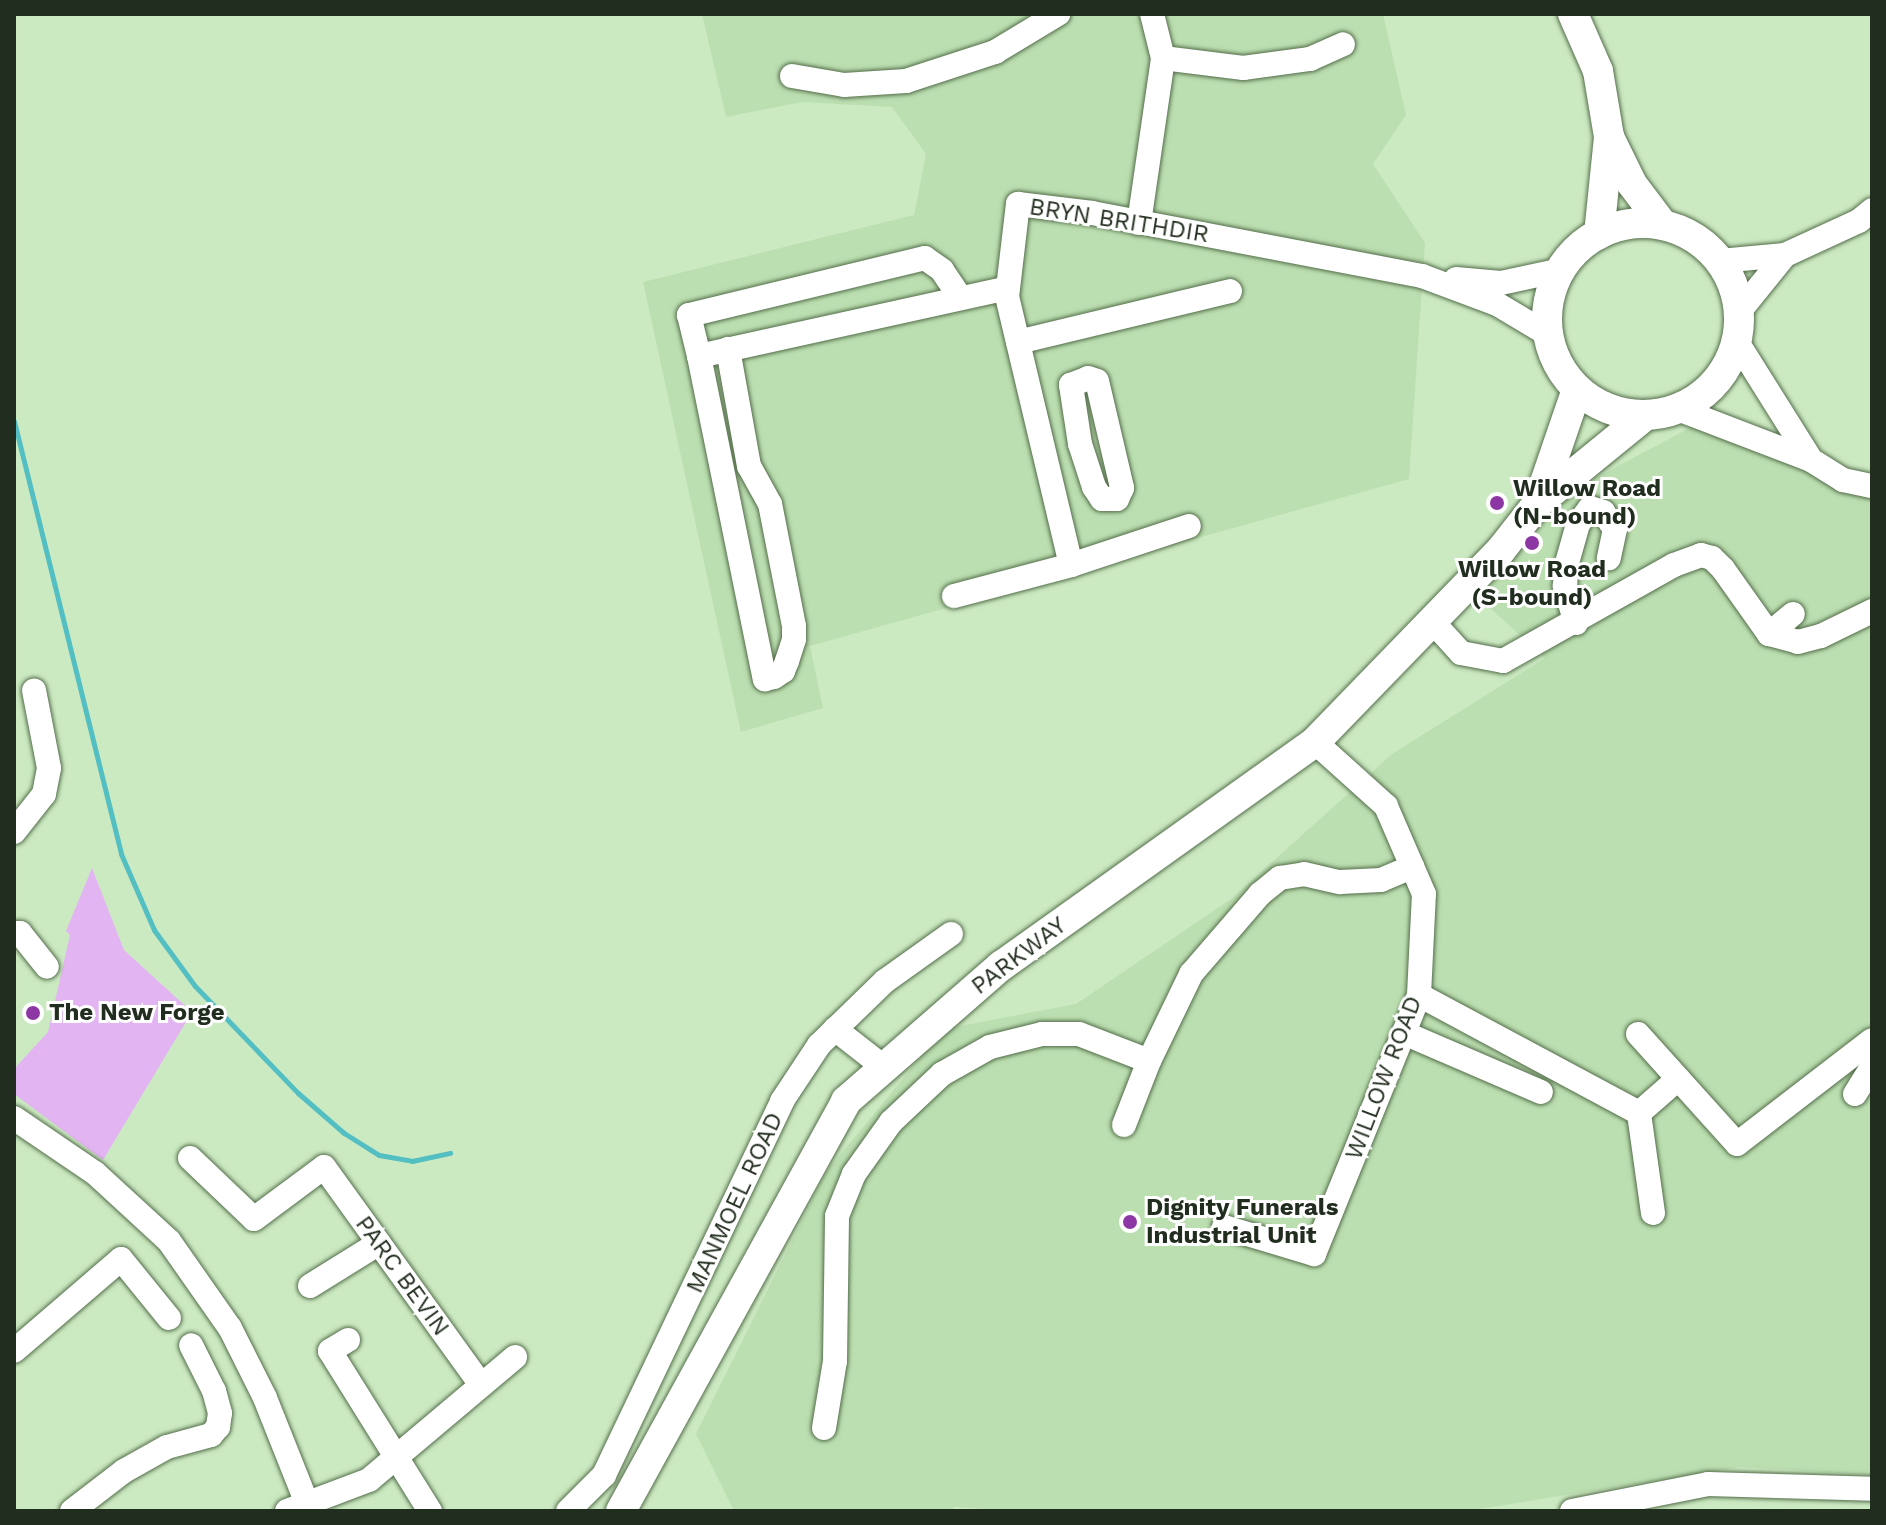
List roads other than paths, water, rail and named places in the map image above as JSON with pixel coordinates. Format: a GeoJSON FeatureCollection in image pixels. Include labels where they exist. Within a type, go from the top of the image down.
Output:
{"type":"FeatureCollection","features":[{"type":"Feature","properties":{"kind":"main road"},"geometry":{"type":"LineString","coordinates":[[1573,14],[1598,71],[1609,137],[1599,234]]}},
{"type":"Feature","properties":{"kind":"main road"},"geometry":{"type":"LineString","coordinates":[[1609,137],[1632,184],[1663,225]]}},
{"type":"Feature","properties":{"kind":"main road"},"geometry":{"type":"LineString","coordinates":[[1641,223],[1663,225],[1704,245],[1720,261],[1733,285],[1739,312],[1737,342],[1725,370],[1705,393],[1678,409],[1646,415],[1621,413],[1597,404],[1577,389],[1559,364],[1549,335],[1550,302],[1561,270],[1577,249],[1599,234],[1641,223]]}},
{"type":"Feature","properties":{"kind":"main road"},"geometry":{"type":"LineString","coordinates":[[1538,503],[1577,389]]}},
{"type":"Feature","properties":{"kind":"main road"},"geometry":{"type":"LineString","coordinates":[[1538,503],[1646,415]]}},
{"type":"Feature","properties":{"kind":"main road","name":"PARKWAY"},"geometry":{"type":"LineString","coordinates":[[621,1511],[846,1101],[1001,966],[1315,742],[1501,550],[1538,503]]}},
{"type":"Feature","properties":{"kind":"street"},"geometry":{"type":"LineString","coordinates":[[792,76],[844,85],[906,81],[995,52],[1058,14]]}},
{"type":"Feature","properties":{"kind":"street"},"geometry":{"type":"LineString","coordinates":[[1139,223],[1163,58],[1152,14]]}},
{"type":"Feature","properties":{"kind":"street"},"geometry":{"type":"LineString","coordinates":[[1163,58],[1243,68],[1310,59],[1343,44]]}},
{"type":"Feature","properties":{"kind":"street","name":"BRYN BRITHDIR"},"geometry":{"type":"LineString","coordinates":[[1071,565],[1008,288],[1018,204],[1139,223],[1422,276],[1497,304],[1549,335]]}},
{"type":"Feature","properties":{"kind":"street"},"geometry":{"type":"LineString","coordinates":[[1720,261],[1785,255],[1859,221],[1872,210]]}},
{"type":"Feature","properties":{"kind":"street"},"geometry":{"type":"LineString","coordinates":[[1739,312],[1785,255]]}},
{"type":"Feature","properties":{"kind":"street"},"geometry":{"type":"LineString","coordinates":[[728,349],[749,466],[770,504],[794,626],[794,639],[783,671],[765,679],[689,315],[925,258],[942,270],[960,297]]}},
{"type":"Feature","properties":{"kind":"street"},"geometry":{"type":"LineString","coordinates":[[1422,276],[1501,283],[1561,270]]}},
{"type":"Feature","properties":{"kind":"street"},"geometry":{"type":"LineString","coordinates":[[699,356],[1008,288]]}},
{"type":"Feature","properties":{"kind":"street"},"geometry":{"type":"LineString","coordinates":[[1018,342],[1230,291]]}},
{"type":"Feature","properties":{"kind":"street"},"geometry":{"type":"LineString","coordinates":[[1737,342],[1811,460]]}},
{"type":"Feature","properties":{"kind":"street"},"geometry":{"type":"LineString","coordinates":[[1678,409],[1811,460],[1843,480],[1872,486]]}},
{"type":"Feature","properties":{"kind":"street"},"geometry":{"type":"LineString","coordinates":[[1044,451],[1080,444]]}},
{"type":"Feature","properties":{"kind":"street"},"geometry":{"type":"LineString","coordinates":[[1576,623],[1565,586],[1567,563],[1578,524],[1590,508],[1603,512],[1615,529],[1609,558]]}},
{"type":"Feature","properties":{"kind":"street"},"geometry":{"type":"LineString","coordinates":[[954,596],[1071,565],[1189,526]]}},
{"type":"Feature","properties":{"kind":"street"},"geometry":{"type":"LineString","coordinates":[[1432,621],[1461,653],[1503,661],[1576,623],[1674,565],[1701,555],[1712,558],[1733,581],[1769,634],[1798,642],[1821,636],[1872,611]]}},
{"type":"Feature","properties":{"kind":"street"},"geometry":{"type":"LineString","coordinates":[[1769,634],[1793,614]]}},
{"type":"Feature","properties":{"kind":"street"},"geometry":{"type":"LineString","coordinates":[[22,823],[44,794],[49,768],[34,690]]}},
{"type":"Feature","properties":{"kind":"street","name":"WILLOW ROAD"},"geometry":{"type":"LineString","coordinates":[[1224,1227],[1314,1254],[1419,995],[1424,894],[1386,806],[1315,742]]}},
{"type":"Feature","properties":{"kind":"street"},"geometry":{"type":"LineString","coordinates":[[1124,1125],[1149,1061],[1191,974],[1260,894],[1280,878],[1304,874],[1340,882],[1381,880],[1412,867]]}},
{"type":"Feature","properties":{"kind":"street"},"geometry":{"type":"LineString","coordinates":[[14,933],[20,933],[47,967]]}},
{"type":"Feature","properties":{"kind":"street","name":"MANMOEL ROAD"},"geometry":{"type":"LineString","coordinates":[[568,1511],[604,1475],[782,1101],[819,1045],[885,981],[951,934]]}},
{"type":"Feature","properties":{"kind":"street"},"geometry":{"type":"LineString","coordinates":[[1419,995],[1639,1113]]}},
{"type":"Feature","properties":{"kind":"street"},"geometry":{"type":"LineString","coordinates":[[835,1029],[885,1068]]}},
{"type":"Feature","properties":{"kind":"street"},"geometry":{"type":"LineString","coordinates":[[1404,1033],[1541,1092]]}},
{"type":"Feature","properties":{"kind":"street"},"geometry":{"type":"LineString","coordinates":[[824,1428],[835,1361],[837,1216],[854,1174],[891,1122],[942,1074],[990,1047],[1042,1034],[1079,1034],[1149,1061]]}},
{"type":"Feature","properties":{"kind":"street"},"geometry":{"type":"LineString","coordinates":[[1638,1034],[1737,1144],[1872,1040]]}},
{"type":"Feature","properties":{"kind":"street"},"geometry":{"type":"LineString","coordinates":[[1855,1094],[1872,1067]]}},
{"type":"Feature","properties":{"kind":"street"},"geometry":{"type":"LineString","coordinates":[[1639,1113],[1678,1079]]}},
{"type":"Feature","properties":{"kind":"street"},"geometry":{"type":"LineString","coordinates":[[1639,1113],[1653,1213]]}},
{"type":"Feature","properties":{"kind":"street"},"geometry":{"type":"LineString","coordinates":[[14,1118],[95,1173],[169,1241],[230,1328],[265,1398],[302,1508],[369,1480],[393,1456],[515,1357]]}},
{"type":"Feature","properties":{"kind":"street","name":"PARC BEVIN"},"geometry":{"type":"LineString","coordinates":[[190,1158],[254,1219],[324,1167],[481,1385]]}},
{"type":"Feature","properties":{"kind":"street"},"geometry":{"type":"LineString","coordinates":[[310,1286],[379,1243]]}},
{"type":"Feature","properties":{"kind":"street"},"geometry":{"type":"LineString","coordinates":[[14,1351],[121,1250],[169,1318]]}},
{"type":"Feature","properties":{"kind":"street"},"geometry":{"type":"LineString","coordinates":[[348,1340],[330,1351],[430,1511]]}},
{"type":"Feature","properties":{"kind":"street"},"geometry":{"type":"LineString","coordinates":[[72,1511],[124,1471],[156,1453],[211,1435],[218,1427],[220,1413],[214,1391],[191,1345]]}},
{"type":"Feature","properties":{"kind":"street"},"geometry":{"type":"LineString","coordinates":[[1572,1511],[1708,1484],[1872,1489]]}},
{"type":"Feature","properties":{"kind":"waterway"},"geometry":{"type":"LineString","coordinates":[[14,421],[121,854],[154,930],[195,986],[298,1093],[344,1133],[379,1155],[412,1161],[450,1153]]}},
{"type":"Feature","properties":{"kind":"place","name":"Willow Road (N-bound)"},"geometry":{"type":"Point","coordinates":[1497,503]}},
{"type":"Feature","properties":{"kind":"place","name":"Willow Road (S-bound)"},"geometry":{"type":"Point","coordinates":[1532,543]}},
{"type":"Feature","properties":{"kind":"place","name":"The New Forge"},"geometry":{"type":"Point","coordinates":[33,1013]}},
{"type":"Feature","properties":{"kind":"place","name":"Dignity Funerals Industrial Unit"},"geometry":{"type":"Point","coordinates":[1130,1222]}}]}
